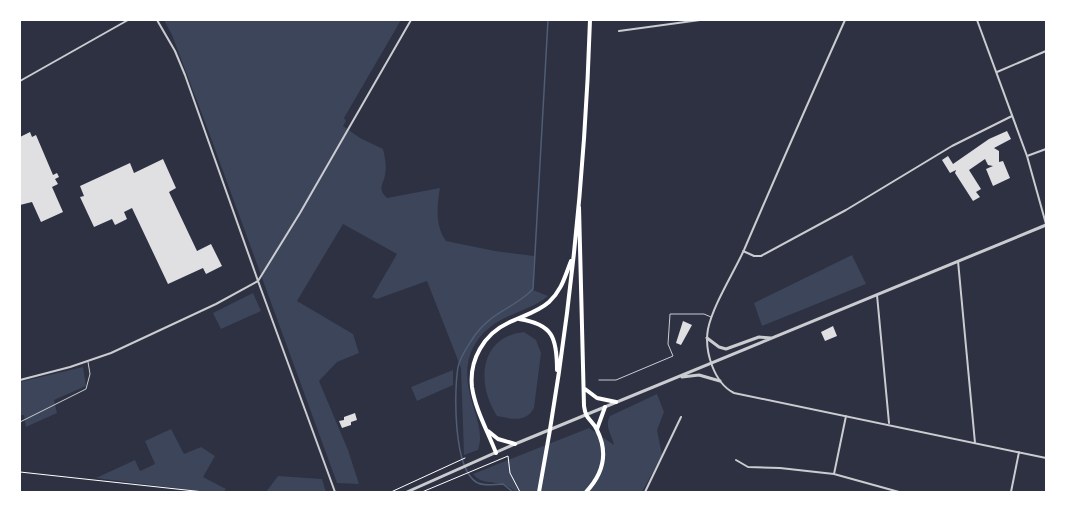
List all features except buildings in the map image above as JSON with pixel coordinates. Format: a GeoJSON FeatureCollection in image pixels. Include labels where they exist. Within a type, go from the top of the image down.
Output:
{"type":"FeatureCollection","features":[{"type":"Feature","properties":{"kind":"main road"},"geometry":{"type":"LineString","coordinates":[[539,492],[557,386],[573,255],[590,20]]}},
{"type":"Feature","properties":{"kind":"main road"},"geometry":{"type":"LineString","coordinates":[[579,192],[585,415],[597,429],[604,458],[602,469],[586,492]]}},
{"type":"Feature","properties":{"kind":"main road"},"geometry":{"type":"LineString","coordinates":[[496,453],[472,388],[475,360],[486,339],[495,331],[539,309],[555,296],[565,280],[573,255]]}},
{"type":"Feature","properties":{"kind":"main road"},"geometry":{"type":"LineString","coordinates":[[518,319],[539,324],[551,334],[557,349],[557,386]]}},
{"type":"Feature","properties":{"kind":"main road"},"geometry":{"type":"LineString","coordinates":[[585,389],[597,398],[616,402]]}},
{"type":"Feature","properties":{"kind":"main road"},"geometry":{"type":"LineString","coordinates":[[597,429],[605,407]]}},
{"type":"Feature","properties":{"kind":"main road"},"geometry":{"type":"LineString","coordinates":[[486,428],[498,439],[515,444]]}},
{"type":"Feature","properties":{"kind":"street"},"geometry":{"type":"LineString","coordinates":[[20,81],[128,20]]}},
{"type":"Feature","properties":{"kind":"street"},"geometry":{"type":"LineString","coordinates":[[157,20],[175,51],[185,75],[335,492]]}},
{"type":"Feature","properties":{"kind":"street"},"geometry":{"type":"LineString","coordinates":[[20,380],[111,353],[216,304],[258,281],[300,213],[411,20]]}},
{"type":"Feature","properties":{"kind":"street"},"geometry":{"type":"LineString","coordinates":[[619,32],[700,20]]}},
{"type":"Feature","properties":{"kind":"street"},"geometry":{"type":"LineString","coordinates":[[845,20],[743,251],[711,317],[707,338],[711,363],[720,381],[734,393],[1047,458]]}},
{"type":"Feature","properties":{"kind":"street"},"geometry":{"type":"LineString","coordinates":[[407,492],[515,444],[1047,225],[1027,156],[977,20]]}},
{"type":"Feature","properties":{"kind":"street"},"geometry":{"type":"LineString","coordinates":[[997,72],[1047,51]]}},
{"type":"Feature","properties":{"kind":"street"},"geometry":{"type":"LineString","coordinates":[[743,251],[754,256],[761,256],[846,210],[952,146],[1012,116]]}},
{"type":"Feature","properties":{"kind":"street"},"geometry":{"type":"LineString","coordinates":[[1027,156],[1047,148]]}},
{"type":"Feature","properties":{"kind":"street"},"geometry":{"type":"LineString","coordinates":[[958,261],[975,442]]}},
{"type":"Feature","properties":{"kind":"street"},"geometry":{"type":"LineString","coordinates":[[877,295],[889,425]]}},
{"type":"Feature","properties":{"kind":"street"},"geometry":{"type":"LineString","coordinates":[[707,338],[722,349],[759,337],[773,338]]}},
{"type":"Feature","properties":{"kind":"street"},"geometry":{"type":"LineString","coordinates":[[677,377],[699,375],[720,381]]}},
{"type":"Feature","properties":{"kind":"street"},"geometry":{"type":"LineString","coordinates":[[834,474],[846,416]]}},
{"type":"Feature","properties":{"kind":"street"},"geometry":{"type":"LineString","coordinates":[[645,492],[681,417]]}},
{"type":"Feature","properties":{"kind":"street"},"geometry":{"type":"LineString","coordinates":[[1011,492],[1019,452]]}},
{"type":"Feature","properties":{"kind":"street"},"geometry":{"type":"LineString","coordinates":[[736,460],[748,467],[834,474],[898,492]]}},
{"type":"Feature","properties":{"kind":"lane"},"geometry":{"type":"LineString","coordinates":[[599,380],[616,380],[673,356],[669,344],[670,314],[704,314],[711,317]]}},
{"type":"Feature","properties":{"kind":"lane"},"geometry":{"type":"LineString","coordinates":[[20,422],[86,389],[90,374],[88,361]]}},
{"type":"Feature","properties":{"kind":"path"},"geometry":{"type":"LineString","coordinates":[[422,492],[508,456],[510,473],[520,492]]}},
{"type":"Feature","properties":{"kind":"path"},"geometry":{"type":"LineString","coordinates":[[391,492],[465,458]]}},
{"type":"Feature","properties":{"kind":"path"},"geometry":{"type":"LineString","coordinates":[[20,472],[204,492]]}},
{"type":"Feature","properties":{"kind":"shaded area"},"geometry":{"type":"Polygon","coordinates":[[[164,20],[401,20],[344,118],[346,121],[343,126],[360,138],[383,149],[386,169],[381,189],[387,198],[440,188],[438,222],[446,241],[534,256],[533,290],[548,296],[495,324],[482,334],[471,352],[467,369],[470,394],[479,429],[478,450],[464,455],[461,368],[427,281],[377,299],[372,297],[397,254],[343,224],[297,301],[353,334],[359,353],[337,362],[319,381],[348,450],[359,484],[337,483],[208,130],[172,35],[164,20]]]}},
{"type":"Feature","properties":{"kind":"shaded area"},"geometry":{"type":"Polygon","coordinates":[[[852,255],[866,284],[762,326],[754,303],[852,255]]]}},
{"type":"Feature","properties":{"kind":"shaded area"},"geometry":{"type":"Polygon","coordinates":[[[253,293],[261,311],[221,329],[213,313],[253,293]]]}},
{"type":"Feature","properties":{"kind":"shaded area"},"geometry":{"type":"Polygon","coordinates":[[[524,332],[536,340],[541,353],[534,408],[523,418],[497,416],[486,390],[484,377],[486,364],[490,352],[498,343],[509,336],[524,332]]]}},
{"type":"Feature","properties":{"kind":"shaded area"},"geometry":{"type":"Polygon","coordinates":[[[83,367],[86,386],[54,400],[57,413],[26,427],[24,415],[20,415],[20,382],[83,367]]]}},
{"type":"Feature","properties":{"kind":"shaded area"},"geometry":{"type":"Polygon","coordinates":[[[453,370],[453,385],[417,401],[411,387],[453,370]]]}},
{"type":"Feature","properties":{"kind":"shaded area"},"geometry":{"type":"Polygon","coordinates":[[[657,394],[664,412],[657,430],[662,455],[642,492],[515,492],[504,485],[482,481],[473,474],[589,428],[614,445],[608,427],[610,416],[657,394]]]}},
{"type":"Feature","properties":{"kind":"shaded area"},"geometry":{"type":"Polygon","coordinates":[[[171,429],[184,454],[201,447],[215,456],[203,477],[226,489],[224,492],[205,492],[96,478],[135,460],[140,471],[155,464],[145,441],[171,429]]]}},
{"type":"Feature","properties":{"kind":"shaded area"},"geometry":{"type":"Polygon","coordinates":[[[278,476],[322,479],[326,492],[266,492],[278,476]]]}},
{"type":"Feature","properties":{"kind":"waterway"},"geometry":{"type":"LineString","coordinates":[[513,492],[503,484],[479,484],[468,474],[459,445],[457,428],[457,378],[460,359],[480,329],[533,289],[548,20]]}}]}
